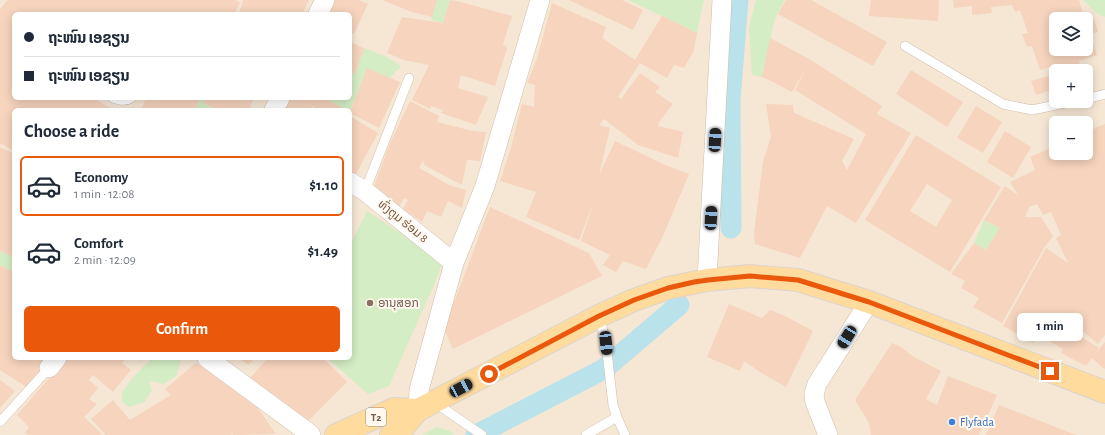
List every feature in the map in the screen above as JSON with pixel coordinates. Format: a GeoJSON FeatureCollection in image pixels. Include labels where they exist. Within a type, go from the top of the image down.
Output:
{"type":"FeatureCollection","features":[{"type":"Feature","properties":{"kind":"main road","name":"T2"},"geometry":{"type":"LineString","coordinates":[[391,435],[401,430],[426,406],[599,316],[634,300],[668,288],[708,280],[750,276],[798,280],[869,302],[1105,392]]}},
{"type":"Feature","properties":{"kind":"main road","name":"T2"},"geometry":{"type":"LineString","coordinates":[[336,435],[394,409],[426,406]]}},
{"type":"Feature","properties":{"kind":"street"},"geometry":{"type":"LineString","coordinates":[[319,12],[325,0]]}},
{"type":"Feature","properties":{"kind":"street"},"geometry":{"type":"LineString","coordinates":[[426,406],[419,390],[454,263],[485,186],[540,0]]}},
{"type":"Feature","properties":{"kind":"street"},"geometry":{"type":"LineString","coordinates":[[708,280],[722,0]]}},
{"type":"Feature","properties":{"kind":"street","name":"ທົ່ງຕູມ ຮ່ອມ 8"},"geometry":{"type":"LineString","coordinates":[[357,186],[454,263]]}},
{"type":"Feature","properties":{"kind":"street"},"geometry":{"type":"LineString","coordinates":[[828,435],[815,402],[814,394],[817,384],[869,302]]}},
{"type":"Feature","properties":{"kind":"street"},"geometry":{"type":"LineString","coordinates":[[210,360],[311,435]]}},
{"type":"Feature","properties":{"kind":"lane"},"geometry":{"type":"LineString","coordinates":[[905,46],[1004,104],[1032,110],[1049,106]]}},
{"type":"Feature","properties":{"kind":"lane"},"geometry":{"type":"LineString","coordinates":[[357,186],[409,78]]}},
{"type":"Feature","properties":{"kind":"lane"},"geometry":{"type":"LineString","coordinates":[[1093,97],[1105,94]]}},
{"type":"Feature","properties":{"kind":"lane"},"geometry":{"type":"LineString","coordinates":[[599,316],[606,343],[613,405],[625,435]]}},
{"type":"Feature","properties":{"kind":"lane"},"geometry":{"type":"LineString","coordinates":[[0,422],[53,363]]}},
{"type":"Feature","properties":{"kind":"lane"},"geometry":{"type":"LineString","coordinates":[[426,406],[461,420],[482,435]]}},
{"type":"Feature","properties":{"kind":"lane"},"geometry":{"type":"LineString","coordinates":[[586,435],[617,417]]}},
{"type":"Feature","properties":{"kind":"shaded area"},"geometry":{"type":"Polygon","coordinates":[[[0,0],[1105,0],[1105,435],[0,435],[0,0]]]}},
{"type":"Feature","properties":{"kind":"green space"},"geometry":{"type":"Polygon","coordinates":[[[437,0],[450,0],[443,23],[431,20],[437,0]]]}},
{"type":"Feature","properties":{"kind":"green space"},"geometry":{"type":"Polygon","coordinates":[[[628,0],[704,0],[697,33],[628,0]]]}},
{"type":"Feature","properties":{"kind":"green space"},"geometry":{"type":"Polygon","coordinates":[[[756,0],[785,0],[775,18],[762,77],[752,75],[749,27],[756,0]]]}},
{"type":"Feature","properties":{"kind":"green space"},"geometry":{"type":"Polygon","coordinates":[[[1083,0],[1105,0],[1105,17],[1098,14],[1083,0]]]}},
{"type":"Feature","properties":{"kind":"green space"},"geometry":{"type":"Polygon","coordinates":[[[364,48],[387,57],[401,66],[390,78],[367,68],[352,108],[343,108],[329,100],[352,100],[352,73],[355,74],[364,48]]]}},
{"type":"Feature","properties":{"kind":"green space"},"geometry":{"type":"Polygon","coordinates":[[[199,100],[204,100],[203,103],[213,108],[196,108],[199,100]]]}},
{"type":"Feature","properties":{"kind":"green space"},"geometry":{"type":"Polygon","coordinates":[[[367,211],[443,262],[389,386],[368,394],[329,360],[352,360],[352,241],[367,211]]]}},
{"type":"Feature","properties":{"kind":"green space"},"geometry":{"type":"Polygon","coordinates":[[[984,220],[1000,228],[986,250],[974,243],[984,220]]]}},
{"type":"Feature","properties":{"kind":"green space"},"geometry":{"type":"Polygon","coordinates":[[[0,251],[12,256],[12,271],[0,265],[0,251]]]}},
{"type":"Feature","properties":{"kind":"green space"},"geometry":{"type":"Polygon","coordinates":[[[150,360],[181,360],[176,376],[163,384],[149,381],[152,390],[145,402],[129,407],[122,402],[122,392],[135,375],[150,360]]]}},
{"type":"Feature","properties":{"kind":"green space"},"geometry":{"type":"Polygon","coordinates":[[[437,427],[450,431],[454,435],[421,435],[437,427]]]}},
{"type":"Feature","properties":{"kind":"building"},"geometry":{"type":"Polygon","coordinates":[[[8,0],[236,0],[240,3],[235,12],[12,12],[12,100],[96,100],[110,108],[12,108],[12,150],[0,143],[0,9],[8,0]]]}},
{"type":"Feature","properties":{"kind":"building"},"geometry":{"type":"Polygon","coordinates":[[[243,0],[309,0],[303,12],[240,12],[243,0]]]}},
{"type":"Feature","properties":{"kind":"building"},"geometry":{"type":"Polygon","coordinates":[[[334,0],[359,0],[368,4],[354,34],[352,33],[352,12],[328,12],[334,0]]]}},
{"type":"Feature","properties":{"kind":"building"},"geometry":{"type":"Polygon","coordinates":[[[382,0],[437,0],[432,17],[412,12],[382,0]]]}},
{"type":"Feature","properties":{"kind":"building"},"geometry":{"type":"Polygon","coordinates":[[[450,0],[512,16],[503,44],[507,48],[495,86],[461,75],[458,88],[488,97],[476,125],[441,113],[443,110],[431,106],[430,109],[412,100],[429,65],[404,60],[387,53],[402,17],[443,23],[450,0]]]}},
{"type":"Feature","properties":{"kind":"building"},"geometry":{"type":"Polygon","coordinates":[[[569,0],[622,0],[643,10],[633,30],[569,0]]]}},
{"type":"Feature","properties":{"kind":"building"},"geometry":{"type":"Polygon","coordinates":[[[786,0],[811,0],[887,42],[873,66],[778,14],[786,0]]]}},
{"type":"Feature","properties":{"kind":"building"},"geometry":{"type":"Polygon","coordinates":[[[871,0],[939,0],[938,21],[869,16],[871,0]]]}},
{"type":"Feature","properties":{"kind":"building"},"geometry":{"type":"Polygon","coordinates":[[[953,0],[1079,0],[1082,12],[1049,12],[1049,56],[1093,56],[1093,43],[1097,55],[1079,61],[1080,64],[1049,64],[1049,67],[1040,70],[1032,46],[1027,47],[1022,34],[1028,33],[1020,10],[1015,12],[1012,5],[991,7],[992,13],[972,15],[972,6],[954,8],[953,0]]]}},
{"type":"Feature","properties":{"kind":"building"},"geometry":{"type":"Polygon","coordinates":[[[552,3],[606,27],[602,38],[635,60],[662,16],[697,33],[694,50],[684,68],[674,65],[667,78],[640,63],[618,97],[621,99],[640,73],[660,87],[655,92],[673,104],[659,122],[658,126],[683,132],[678,158],[638,145],[604,119],[599,125],[610,128],[599,175],[615,141],[665,165],[689,174],[663,236],[646,269],[623,261],[616,272],[603,265],[610,255],[581,241],[594,201],[579,240],[526,217],[536,192],[500,181],[510,151],[522,104],[534,107],[535,85],[527,83],[537,59],[552,3]]]}},
{"type":"Feature","properties":{"kind":"building"},"geometry":{"type":"Polygon","coordinates":[[[1093,17],[1098,32],[1093,33],[1093,17]]]}},
{"type":"Feature","properties":{"kind":"building"},"geometry":{"type":"Polygon","coordinates":[[[770,38],[811,60],[882,106],[877,114],[911,133],[856,223],[827,206],[800,258],[755,244],[754,232],[763,162],[771,136],[766,104],[793,105],[794,113],[854,139],[842,161],[847,170],[866,134],[795,90],[806,68],[792,92],[762,77],[770,38]]]}},
{"type":"Feature","properties":{"kind":"building"},"geometry":{"type":"Polygon","coordinates":[[[352,43],[364,48],[355,74],[352,73],[352,43]]]}},
{"type":"Feature","properties":{"kind":"building"},"geometry":{"type":"Polygon","coordinates":[[[367,68],[400,82],[379,128],[352,114],[352,108],[367,68]]]}},
{"type":"Feature","properties":{"kind":"building"},"geometry":{"type":"Polygon","coordinates":[[[911,70],[963,102],[947,127],[896,94],[911,70]]]}},
{"type":"Feature","properties":{"kind":"building"},"geometry":{"type":"Polygon","coordinates":[[[1048,76],[1049,91],[1036,95],[1031,81],[1048,76]]]}},
{"type":"Feature","properties":{"kind":"building"},"geometry":{"type":"Polygon","coordinates":[[[145,100],[199,100],[196,108],[142,108],[145,100]]]}},
{"type":"Feature","properties":{"kind":"building"},"geometry":{"type":"Polygon","coordinates":[[[204,100],[253,100],[250,108],[213,108],[203,103],[204,100]]]}},
{"type":"Feature","properties":{"kind":"building"},"geometry":{"type":"Polygon","coordinates":[[[284,100],[329,100],[343,108],[315,108],[312,106],[311,108],[282,108],[284,100]]]}},
{"type":"Feature","properties":{"kind":"building"},"geometry":{"type":"Polygon","coordinates":[[[410,101],[439,116],[437,122],[473,131],[486,132],[480,161],[467,160],[462,185],[424,165],[423,160],[419,168],[449,185],[466,190],[462,208],[448,201],[441,217],[427,211],[422,222],[403,209],[408,200],[404,198],[399,207],[374,186],[390,143],[410,101]]]}},
{"type":"Feature","properties":{"kind":"building"},"geometry":{"type":"Polygon","coordinates":[[[976,106],[1002,122],[983,153],[957,138],[976,106]]]}},
{"type":"Feature","properties":{"kind":"building"},"geometry":{"type":"Polygon","coordinates":[[[352,117],[378,133],[355,176],[352,174],[352,117]]]}},
{"type":"Feature","properties":{"kind":"building"},"geometry":{"type":"Polygon","coordinates":[[[1105,124],[1105,335],[1098,344],[1071,321],[1067,328],[1099,348],[1096,353],[1105,342],[1104,369],[1092,358],[1086,366],[1061,353],[1063,349],[1038,335],[1033,343],[1003,326],[1046,248],[1068,263],[1056,238],[1061,235],[1051,212],[1043,215],[1037,204],[1029,207],[1025,217],[1041,217],[1053,236],[1044,248],[1002,323],[973,307],[979,298],[961,288],[965,281],[951,274],[974,243],[986,250],[1000,228],[984,220],[1005,186],[1019,196],[1010,182],[1035,170],[1030,157],[1049,149],[1049,160],[1093,160],[1093,129],[1105,124]]]}},
{"type":"Feature","properties":{"kind":"building"},"geometry":{"type":"Polygon","coordinates":[[[1005,131],[1031,147],[1013,178],[987,162],[1005,131]]]}},
{"type":"Feature","properties":{"kind":"building"},"geometry":{"type":"Polygon","coordinates":[[[916,135],[1001,187],[950,272],[865,220],[916,135]],[[927,184],[910,211],[936,227],[952,200],[927,184]]]}},
{"type":"Feature","properties":{"kind":"building"},"geometry":{"type":"Polygon","coordinates":[[[0,147],[12,153],[12,256],[0,251],[0,147]]]}},
{"type":"Feature","properties":{"kind":"building"},"geometry":{"type":"Polygon","coordinates":[[[490,207],[589,253],[602,276],[453,349],[444,329],[490,207]]]}},
{"type":"Feature","properties":{"kind":"building"},"geometry":{"type":"Polygon","coordinates":[[[0,265],[12,271],[12,360],[49,360],[28,388],[0,370],[0,265]]]}},
{"type":"Feature","properties":{"kind":"building"},"geometry":{"type":"Polygon","coordinates":[[[729,304],[762,318],[770,310],[813,331],[786,387],[744,361],[740,371],[707,357],[729,304]]]}},
{"type":"Feature","properties":{"kind":"building"},"geometry":{"type":"Polygon","coordinates":[[[892,343],[901,347],[914,357],[941,371],[926,399],[937,405],[948,376],[997,395],[979,435],[871,435],[869,423],[855,400],[892,343]]]}},
{"type":"Feature","properties":{"kind":"building"},"geometry":{"type":"Polygon","coordinates":[[[64,360],[124,360],[122,363],[131,370],[113,392],[93,375],[89,380],[98,388],[89,399],[97,404],[84,417],[103,435],[28,435],[25,433],[29,427],[17,415],[64,360]]]}},
{"type":"Feature","properties":{"kind":"building"},"geometry":{"type":"Polygon","coordinates":[[[241,360],[253,360],[249,365],[241,360]]]}},
{"type":"Feature","properties":{"kind":"building"},"geometry":{"type":"Polygon","coordinates":[[[266,360],[325,360],[347,382],[304,425],[249,379],[266,360]]]}},
{"type":"Feature","properties":{"kind":"building"},"geometry":{"type":"Polygon","coordinates":[[[196,363],[227,382],[252,400],[276,434],[233,435],[227,426],[232,434],[231,435],[106,435],[91,419],[113,400],[130,420],[171,395],[165,389],[196,363]]]}},
{"type":"Feature","properties":{"kind":"building"},"geometry":{"type":"Polygon","coordinates":[[[0,380],[15,391],[0,408],[0,380]]]}},
{"type":"Feature","properties":{"kind":"building"},"geometry":{"type":"Polygon","coordinates":[[[999,405],[1076,435],[986,435],[999,405]]]}},
{"type":"Feature","properties":{"kind":"waterway"},"geometry":{"type":"LineString","coordinates":[[731,228],[730,100],[738,0]]}},
{"type":"Feature","properties":{"kind":"waterway"},"geometry":{"type":"LineString","coordinates":[[476,435],[604,369],[679,305]]}},
{"type":"Feature","properties":{"kind":"place","name":"ອານຸສອກ"},"geometry":{"type":"Point","coordinates":[370,303]}},
{"type":"Feature","properties":{"kind":"place","name":"Flyfada"},"geometry":{"type":"Point","coordinates":[952,422]}},
{"type":"Feature","properties":{"kind":"route"},"geometry":{"type":"LineString","coordinates":[[489,374],[599,316],[634,300],[668,288],[694,282],[750,276],[798,280],[869,302],[1050,371]]}}]}
